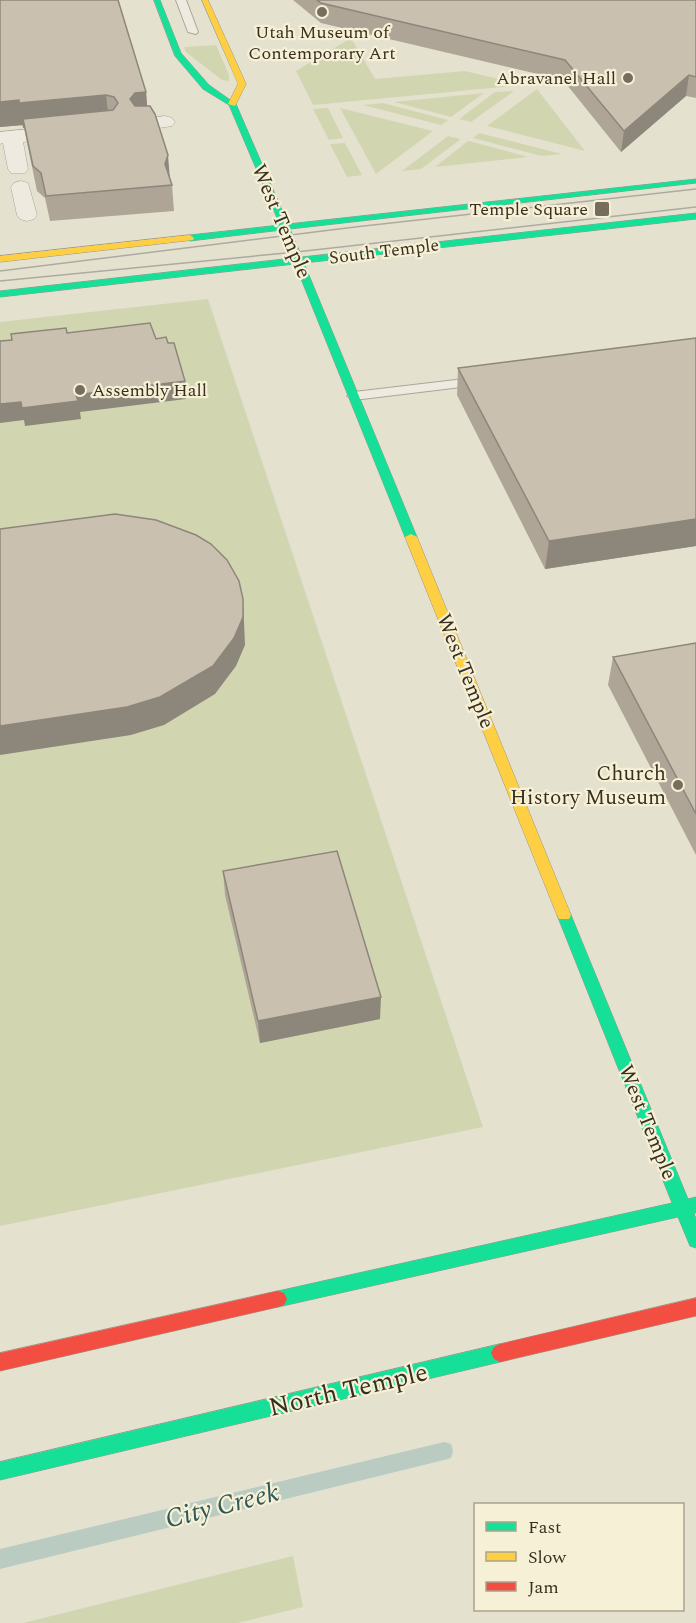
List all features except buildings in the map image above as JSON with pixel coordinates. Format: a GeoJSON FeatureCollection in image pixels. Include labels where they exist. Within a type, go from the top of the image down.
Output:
{"type":"FeatureCollection","features":[{"type":"Feature","properties":{"kind":"main road"},"geometry":{"type":"LineString","coordinates":[[157,0],[178,54],[206,87],[232,104],[242,84],[205,0]]}},
{"type":"Feature","properties":{"kind":"main road","name":"West Temple"},"geometry":{"type":"LineString","coordinates":[[232,104],[285,226],[690,1207],[696,1240]]}},
{"type":"Feature","properties":{"kind":"main road","name":"South Temple"},"geometry":{"type":"LineString","coordinates":[[0,259],[696,181]]}},
{"type":"Feature","properties":{"kind":"main road","name":"South Temple"},"geometry":{"type":"LineString","coordinates":[[0,294],[696,216]]}},
{"type":"Feature","properties":{"kind":"main road"},"geometry":{"type":"LineString","coordinates":[[0,1362],[690,1207]]}},
{"type":"Feature","properties":{"kind":"main road","name":"North Temple"},"geometry":{"type":"LineString","coordinates":[[0,1471],[696,1306]]}},
{"type":"Feature","properties":{"kind":"street"},"geometry":{"type":"LineString","coordinates":[[145,124],[165,122]]}},
{"type":"Feature","properties":{"kind":"street"},"geometry":{"type":"LineString","coordinates":[[28,223],[20,178],[6,137],[87,130]]}},
{"type":"Feature","properties":{"kind":"lane"},"geometry":{"type":"LineString","coordinates":[[181,0],[193,32]]}},
{"type":"Feature","properties":{"kind":"lane"},"geometry":{"type":"LineString","coordinates":[[354,396],[499,379]]}},
{"type":"Feature","properties":{"kind":"green space"},"geometry":{"type":"Polygon","coordinates":[[[351,38],[375,79],[465,71],[524,85],[313,105],[296,71],[351,38]]]}},
{"type":"Feature","properties":{"kind":"green space"},"geometry":{"type":"Polygon","coordinates":[[[216,45],[229,75],[229,81],[222,80],[186,52],[184,47],[216,45]]]}},
{"type":"Feature","properties":{"kind":"green space"},"geometry":{"type":"Polygon","coordinates":[[[537,89],[585,151],[487,126],[537,89]]]}},
{"type":"Feature","properties":{"kind":"green space"},"geometry":{"type":"Polygon","coordinates":[[[514,91],[471,122],[459,119],[495,92],[514,91]]]}},
{"type":"Feature","properties":{"kind":"green space"},"geometry":{"type":"Polygon","coordinates":[[[484,93],[451,117],[394,102],[484,93]]]}},
{"type":"Feature","properties":{"kind":"green space"},"geometry":{"type":"Polygon","coordinates":[[[383,103],[448,120],[441,125],[363,105],[383,103]]]}},
{"type":"Feature","properties":{"kind":"green space"},"geometry":{"type":"Polygon","coordinates":[[[328,108],[343,138],[329,140],[313,109],[328,108]]]}},
{"type":"Feature","properties":{"kind":"green space"},"geometry":{"type":"Polygon","coordinates":[[[340,108],[433,131],[376,174],[340,108]]]}},
{"type":"Feature","properties":{"kind":"green space"},"geometry":{"type":"Polygon","coordinates":[[[479,133],[562,154],[542,156],[473,138],[479,133]]]}},
{"type":"Feature","properties":{"kind":"green space"},"geometry":{"type":"Polygon","coordinates":[[[448,136],[461,139],[421,169],[402,171],[448,136]]]}},
{"type":"Feature","properties":{"kind":"green space"},"geometry":{"type":"Polygon","coordinates":[[[469,141],[528,157],[435,167],[469,141]]]}},
{"type":"Feature","properties":{"kind":"green space"},"geometry":{"type":"Polygon","coordinates":[[[345,143],[362,175],[347,177],[330,144],[345,143]]]}},
{"type":"Feature","properties":{"kind":"green space"},"geometry":{"type":"Polygon","coordinates":[[[208,299],[483,1127],[0,1226],[0,322],[208,299]]]}},
{"type":"Feature","properties":{"kind":"green space"},"geometry":{"type":"Polygon","coordinates":[[[293,1556],[303,1607],[238,1623],[23,1623],[293,1556]]]}},
{"type":"Feature","properties":{"kind":"waterway","name":"City Creek"},"geometry":{"type":"LineString","coordinates":[[0,1559],[444,1451]]}},
{"type":"Feature","properties":{"kind":"tram line"},"geometry":{"type":"LineString","coordinates":[[0,271],[355,227],[696,189]]}},
{"type":"Feature","properties":{"kind":"tram line"},"geometry":{"type":"LineString","coordinates":[[0,281],[296,252],[696,207]]}},
{"type":"Feature","properties":{"kind":"traffic: fast"},"geometry":{"type":"LineString","coordinates":[[157,0],[178,54],[206,87],[232,104],[274,200],[411,537]]}},
{"type":"Feature","properties":{"kind":"traffic: fast"},"geometry":{"type":"LineString","coordinates":[[190,238],[696,181]]}},
{"type":"Feature","properties":{"kind":"traffic: fast"},"geometry":{"type":"LineString","coordinates":[[0,294],[696,216]]}},
{"type":"Feature","properties":{"kind":"traffic: fast"},"geometry":{"type":"LineString","coordinates":[[564,915],[696,1240]]}},
{"type":"Feature","properties":{"kind":"traffic: fast"},"geometry":{"type":"LineString","coordinates":[[278,1299],[696,1205]]}},
{"type":"Feature","properties":{"kind":"traffic: fast"},"geometry":{"type":"LineString","coordinates":[[0,1471],[500,1353]]}},
{"type":"Feature","properties":{"kind":"traffic: slow"},"geometry":{"type":"LineString","coordinates":[[205,0],[242,84],[232,104]]}},
{"type":"Feature","properties":{"kind":"traffic: slow"},"geometry":{"type":"LineString","coordinates":[[0,259],[190,238]]}},
{"type":"Feature","properties":{"kind":"traffic: slow"},"geometry":{"type":"LineString","coordinates":[[411,537],[564,915]]}},
{"type":"Feature","properties":{"kind":"traffic: jam"},"geometry":{"type":"LineString","coordinates":[[0,1362],[278,1299]]}},
{"type":"Feature","properties":{"kind":"traffic: jam"},"geometry":{"type":"LineString","coordinates":[[500,1353],[696,1307]]}},
{"type":"Feature","properties":{"kind":"place","name":"Utah Museum of Contemporary Art"},"geometry":{"type":"Point","coordinates":[322,12]}},
{"type":"Feature","properties":{"kind":"place","name":"Abravanel Hall"},"geometry":{"type":"Point","coordinates":[628,78]}},
{"type":"Feature","properties":{"kind":"place","name":"Temple Square"},"geometry":{"type":"Point","coordinates":[602,209]}},
{"type":"Feature","properties":{"kind":"place","name":"Assembly Hall"},"geometry":{"type":"Point","coordinates":[80,390]}},
{"type":"Feature","properties":{"kind":"place","name":"Church History Museum"},"geometry":{"type":"Point","coordinates":[678,785]}}]}
